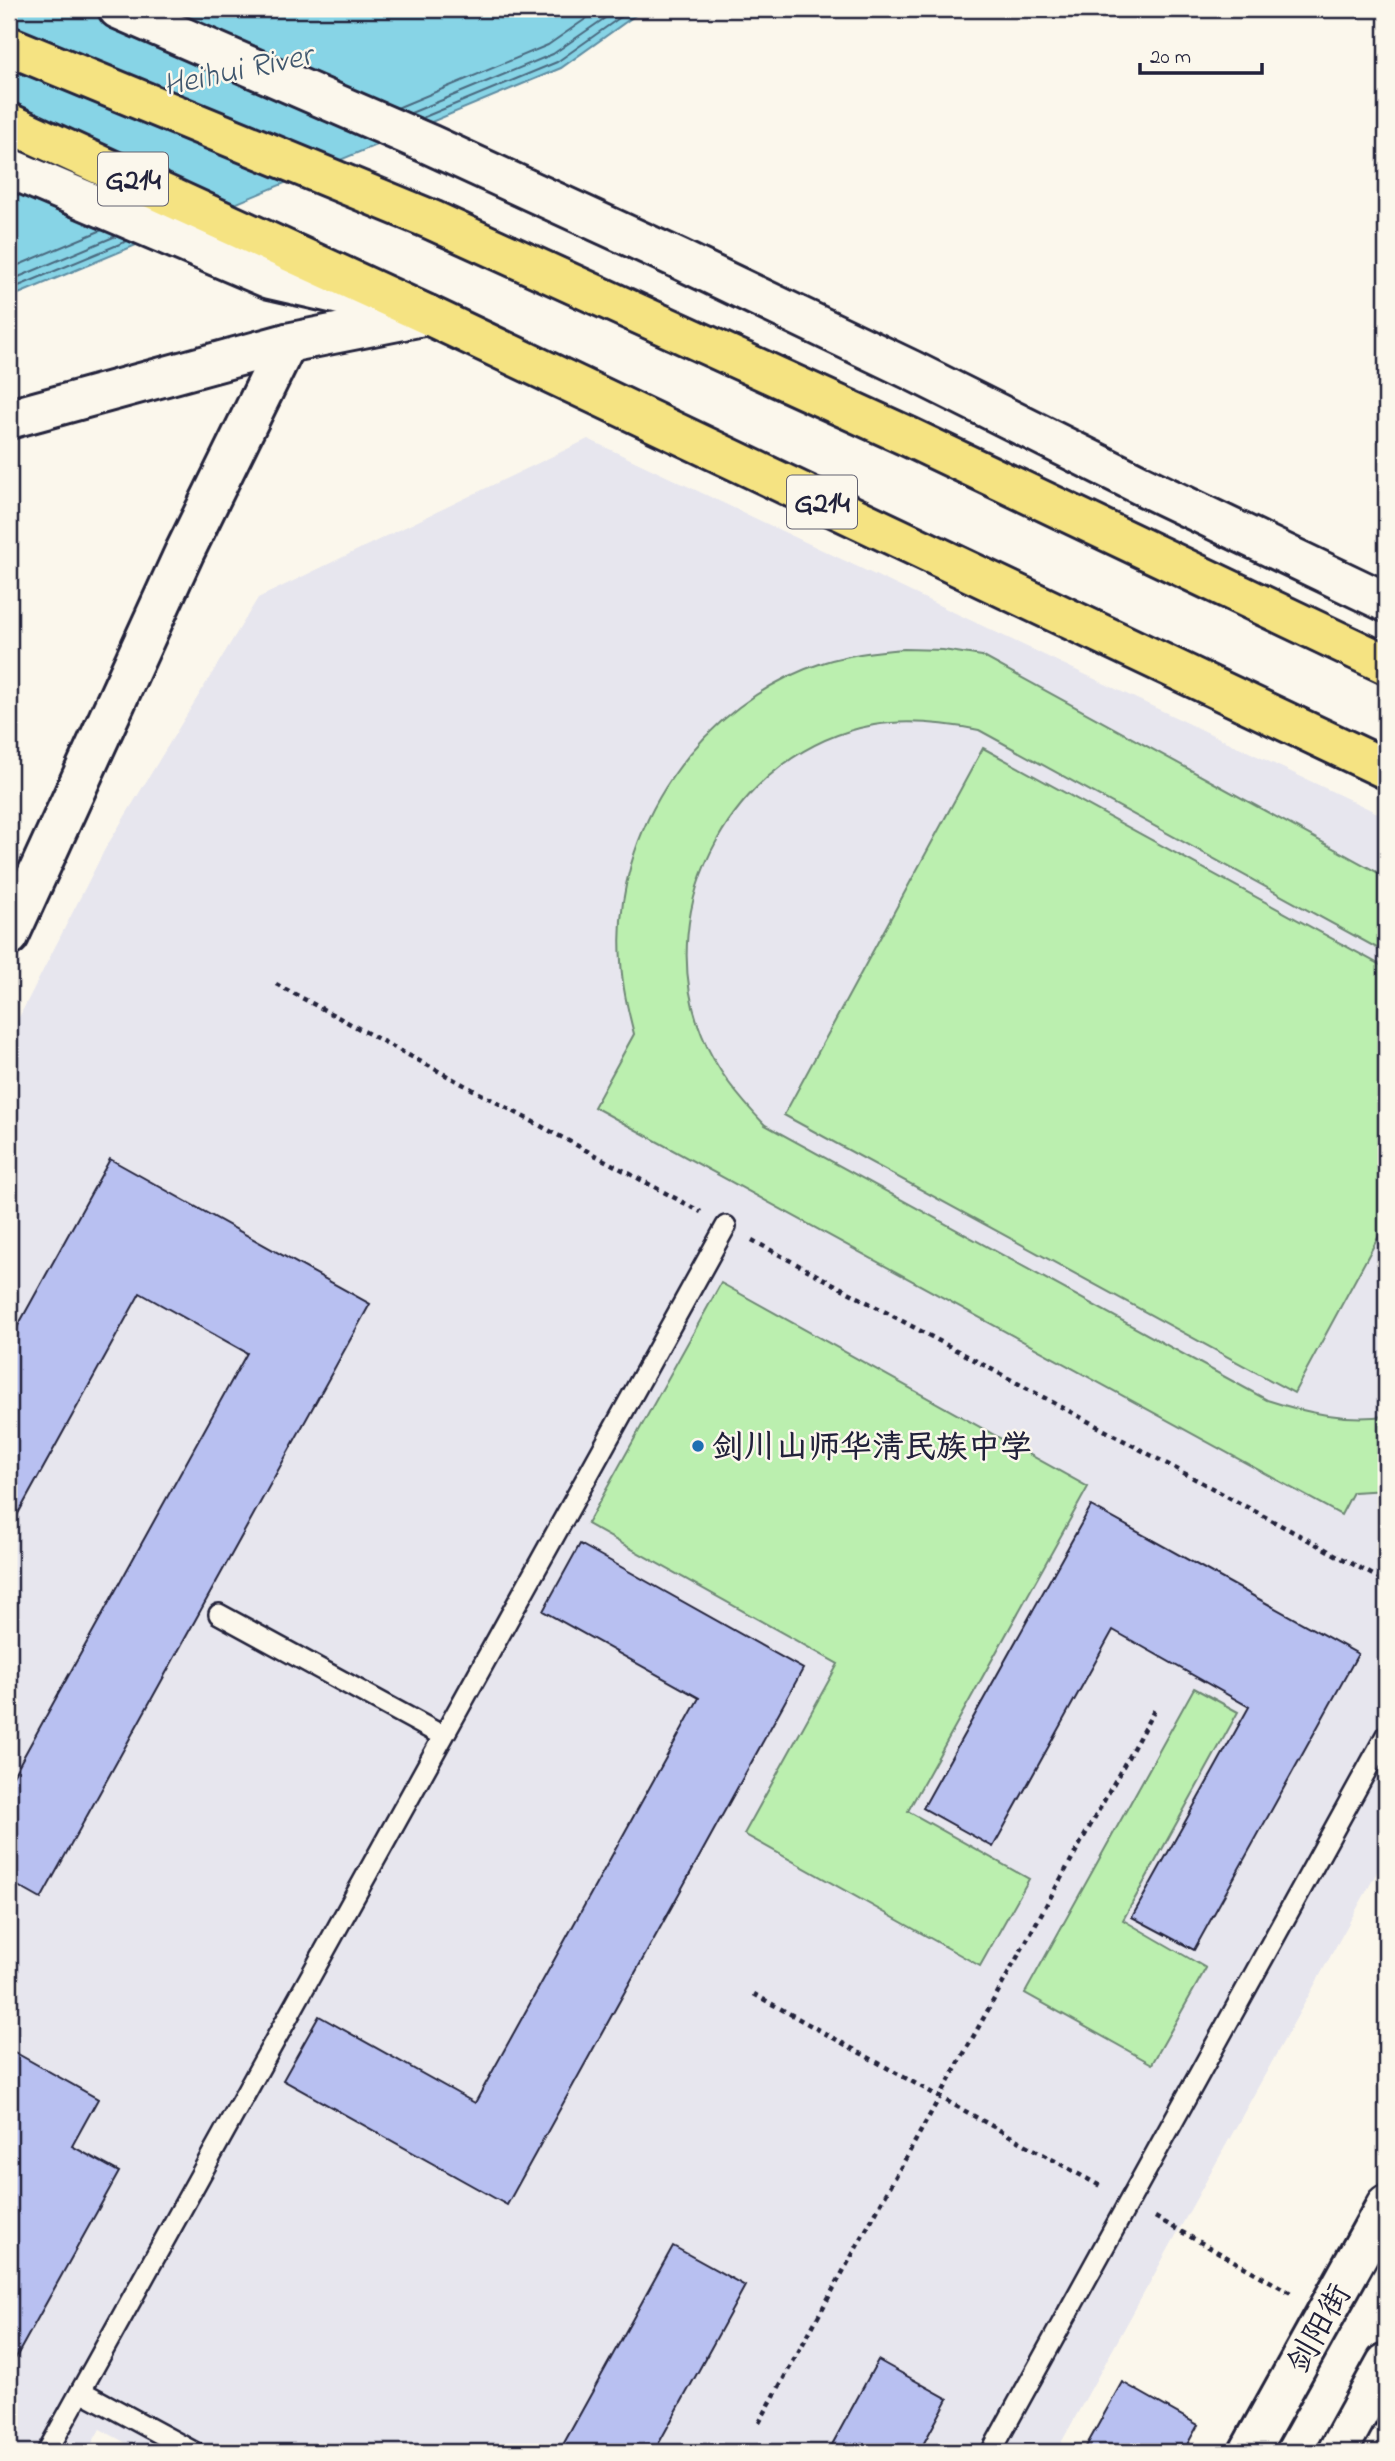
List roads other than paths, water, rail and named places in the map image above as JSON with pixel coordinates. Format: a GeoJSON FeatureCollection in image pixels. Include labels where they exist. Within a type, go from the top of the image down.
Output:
{"type":"FeatureCollection","features":[{"type":"Feature","properties":{"kind":"highway","name":"G214"},"geometry":{"type":"LineString","coordinates":[[9,46],[432,220],[897,431],[1386,664]]}},
{"type":"Feature","properties":{"kind":"highway","name":"G214"},"geometry":{"type":"LineString","coordinates":[[9,123],[428,316],[1386,769]]}},
{"type":"Feature","properties":{"kind":"street"},"geometry":{"type":"LineString","coordinates":[[118,9],[431,145],[887,358],[1141,485],[1386,602]]}},
{"type":"Feature","properties":{"kind":"street"},"geometry":{"type":"LineString","coordinates":[[9,168],[270,279],[428,316]]}},
{"type":"Feature","properties":{"kind":"street"},"geometry":{"type":"LineString","coordinates":[[9,419],[287,343],[428,316]]}},
{"type":"Feature","properties":{"kind":"street"},"geometry":{"type":"LineString","coordinates":[[9,936],[184,553],[287,343]]}},
{"type":"Feature","properties":{"kind":"street","name":"剑阳街"},"geometry":{"type":"LineString","coordinates":[[1249,2452],[1386,2205]]}},
{"type":"Feature","properties":{"kind":"street"},"geometry":{"type":"LineString","coordinates":[[1347,2449],[1386,2363]]}},
{"type":"Feature","properties":{"kind":"lane"},"geometry":{"type":"LineString","coordinates":[[47,2452],[726,1226]]}},
{"type":"Feature","properties":{"kind":"lane"},"geometry":{"type":"LineString","coordinates":[[219,1614],[443,1736]]}},
{"type":"Feature","properties":{"kind":"lane"},"geometry":{"type":"LineString","coordinates":[[992,2452],[1386,1735]]}},
{"type":"Feature","properties":{"kind":"lane"},"geometry":{"type":"LineString","coordinates":[[81,2391],[194,2452]]}},
{"type":"Feature","properties":{"kind":"water","name":"Heihui River"},"geometry":{"type":"Polygon","coordinates":[[[9,9],[644,9],[561,68],[9,298],[9,9]]]}},
{"type":"Feature","properties":{"kind":"place","name":"剑川山师华清民族中学"},"geometry":{"type":"Point","coordinates":[698,1446]}}]}
